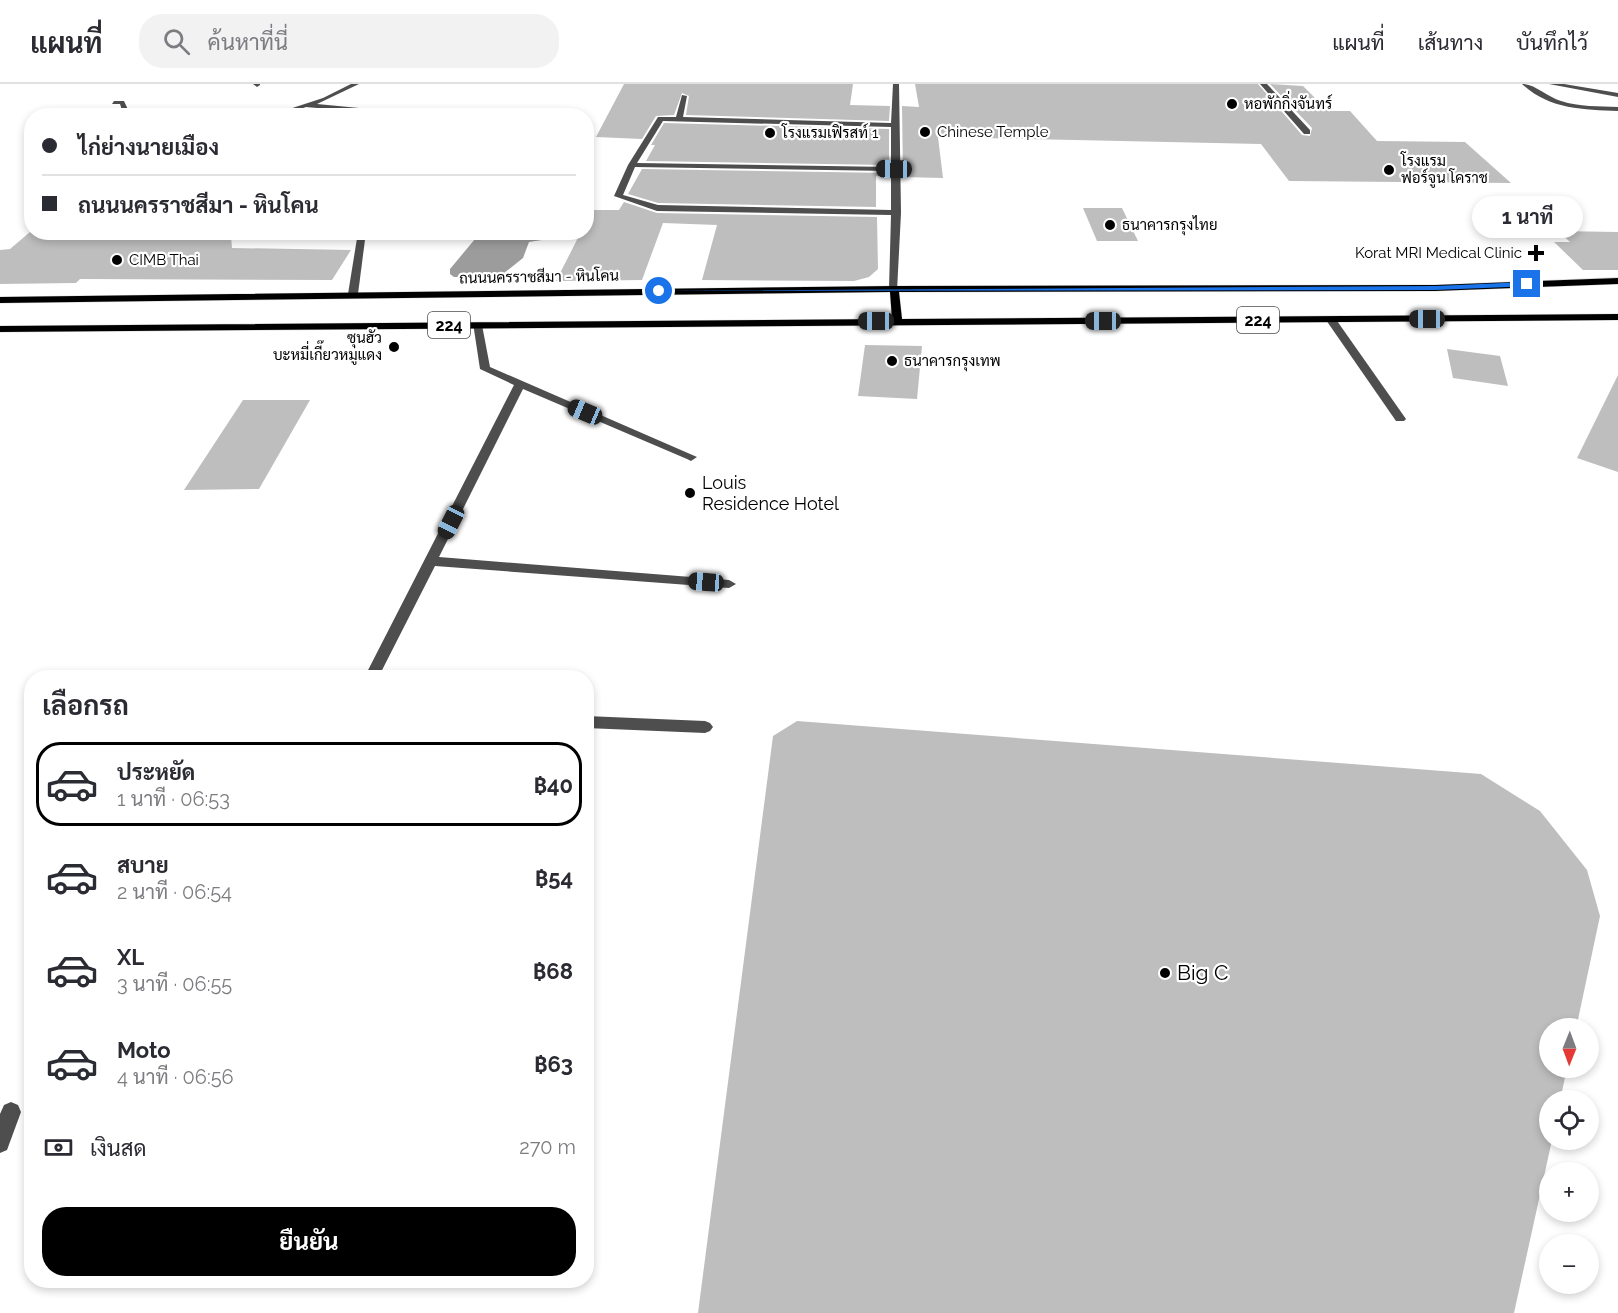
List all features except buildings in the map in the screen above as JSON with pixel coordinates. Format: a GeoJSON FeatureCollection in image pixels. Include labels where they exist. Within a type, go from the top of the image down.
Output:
{"type":"FeatureCollection","features":[{"type":"Feature","properties":{"kind":"main road","name":"ถนนนครราชสีมา - หินโคน"},"geometry":{"type":"LineString","coordinates":[[0,300],[894,289],[1423,288],[1618,281]]}},
{"type":"Feature","properties":{"kind":"main road"},"geometry":{"type":"LineString","coordinates":[[894,289],[897,322]]}},
{"type":"Feature","properties":{"kind":"main road","name":"224"},"geometry":{"type":"LineString","coordinates":[[0,329],[1618,317]]}},
{"type":"Feature","properties":{"kind":"street"},"geometry":{"type":"LineString","coordinates":[[296,108],[356,84]]}},
{"type":"Feature","properties":{"kind":"street"},"geometry":{"type":"LineString","coordinates":[[894,289],[897,213],[893,125],[896,84]]}},
{"type":"Feature","properties":{"kind":"street"},"geometry":{"type":"LineString","coordinates":[[1263,84],[1307,132]]}},
{"type":"Feature","properties":{"kind":"street"},"geometry":{"type":"LineString","coordinates":[[1525,84],[1542,98],[1561,105],[1618,109]]}},
{"type":"Feature","properties":{"kind":"street"},"geometry":{"type":"LineString","coordinates":[[1552,84],[1618,95]]}},
{"type":"Feature","properties":{"kind":"street"},"geometry":{"type":"LineString","coordinates":[[679,119],[684,96]]}},
{"type":"Feature","properties":{"kind":"street"},"geometry":{"type":"LineString","coordinates":[[114,103],[122,102],[125,108]]}},
{"type":"Feature","properties":{"kind":"street"},"geometry":{"type":"LineString","coordinates":[[306,105],[343,108]]}},
{"type":"Feature","properties":{"kind":"street"},"geometry":{"type":"LineString","coordinates":[[893,125],[661,118],[632,165],[618,196],[657,208],[897,213]]}},
{"type":"Feature","properties":{"kind":"street"},"geometry":{"type":"LineString","coordinates":[[632,165],[894,169]]}},
{"type":"Feature","properties":{"kind":"street"},"geometry":{"type":"LineString","coordinates":[[353,294],[361,240]]}},
{"type":"Feature","properties":{"kind":"street"},"geometry":{"type":"LineString","coordinates":[[1331,320],[1400,419]]}},
{"type":"Feature","properties":{"kind":"street"},"geometry":{"type":"LineString","coordinates":[[477,325],[485,369],[691,457]]}},
{"type":"Feature","properties":{"kind":"street"},"geometry":{"type":"LineString","coordinates":[[375,670],[520,385]]}},
{"type":"Feature","properties":{"kind":"street"},"geometry":{"type":"LineString","coordinates":[[431,561],[729,584]]}},
{"type":"Feature","properties":{"kind":"street"},"geometry":{"type":"LineString","coordinates":[[594,722],[705,727]]}},
{"type":"Feature","properties":{"kind":"street"},"geometry":{"type":"LineString","coordinates":[[0,1143],[11,1112]]}},
{"type":"Feature","properties":{"kind":"shaded area"},"geometry":{"type":"Polygon","coordinates":[[[474,240],[542,240],[529,242],[523,258],[499,277],[454,277],[450,274],[450,269],[474,240]]]}},
{"type":"Feature","properties":{"kind":"place","name":"หอพักกิ่งจันทร์"},"geometry":{"type":"Point","coordinates":[1232,104]}},
{"type":"Feature","properties":{"kind":"place","name":"Chinese Temple"},"geometry":{"type":"Point","coordinates":[925,132]}},
{"type":"Feature","properties":{"kind":"place","name":"โรงแรมเฟิรสท์ 1"},"geometry":{"type":"Point","coordinates":[770,133]}},
{"type":"Feature","properties":{"kind":"place","name":"โรงแรม ฟอร์จูน โคราช"},"geometry":{"type":"Point","coordinates":[1389,170]}},
{"type":"Feature","properties":{"kind":"place","name":"ธนาคารกรุงไทย"},"geometry":{"type":"Point","coordinates":[1110,225]}},
{"type":"Feature","properties":{"kind":"place","name":"Korat MRI Medical Clinic"},"geometry":{"type":"Point","coordinates":[1536,253]}},
{"type":"Feature","properties":{"kind":"place","name":"CIMB Thai"},"geometry":{"type":"Point","coordinates":[117,260]}},
{"type":"Feature","properties":{"kind":"place","name":"ซุนฮัว บะหมี่เกี๊ยวหมูแดง"},"geometry":{"type":"Point","coordinates":[394,347]}},
{"type":"Feature","properties":{"kind":"place","name":"ธนาคารกรุงเทพ"},"geometry":{"type":"Point","coordinates":[892,361]}},
{"type":"Feature","properties":{"kind":"place","name":"Louis Residence Hotel"},"geometry":{"type":"Point","coordinates":[690,493]}},
{"type":"Feature","properties":{"kind":"place","name":"Big C"},"geometry":{"type":"Point","coordinates":[1165,973]}},
{"type":"Feature","properties":{"kind":"route"},"geometry":{"type":"LineString","coordinates":[[659,291],[1435,288],[1527,284]]}}]}
